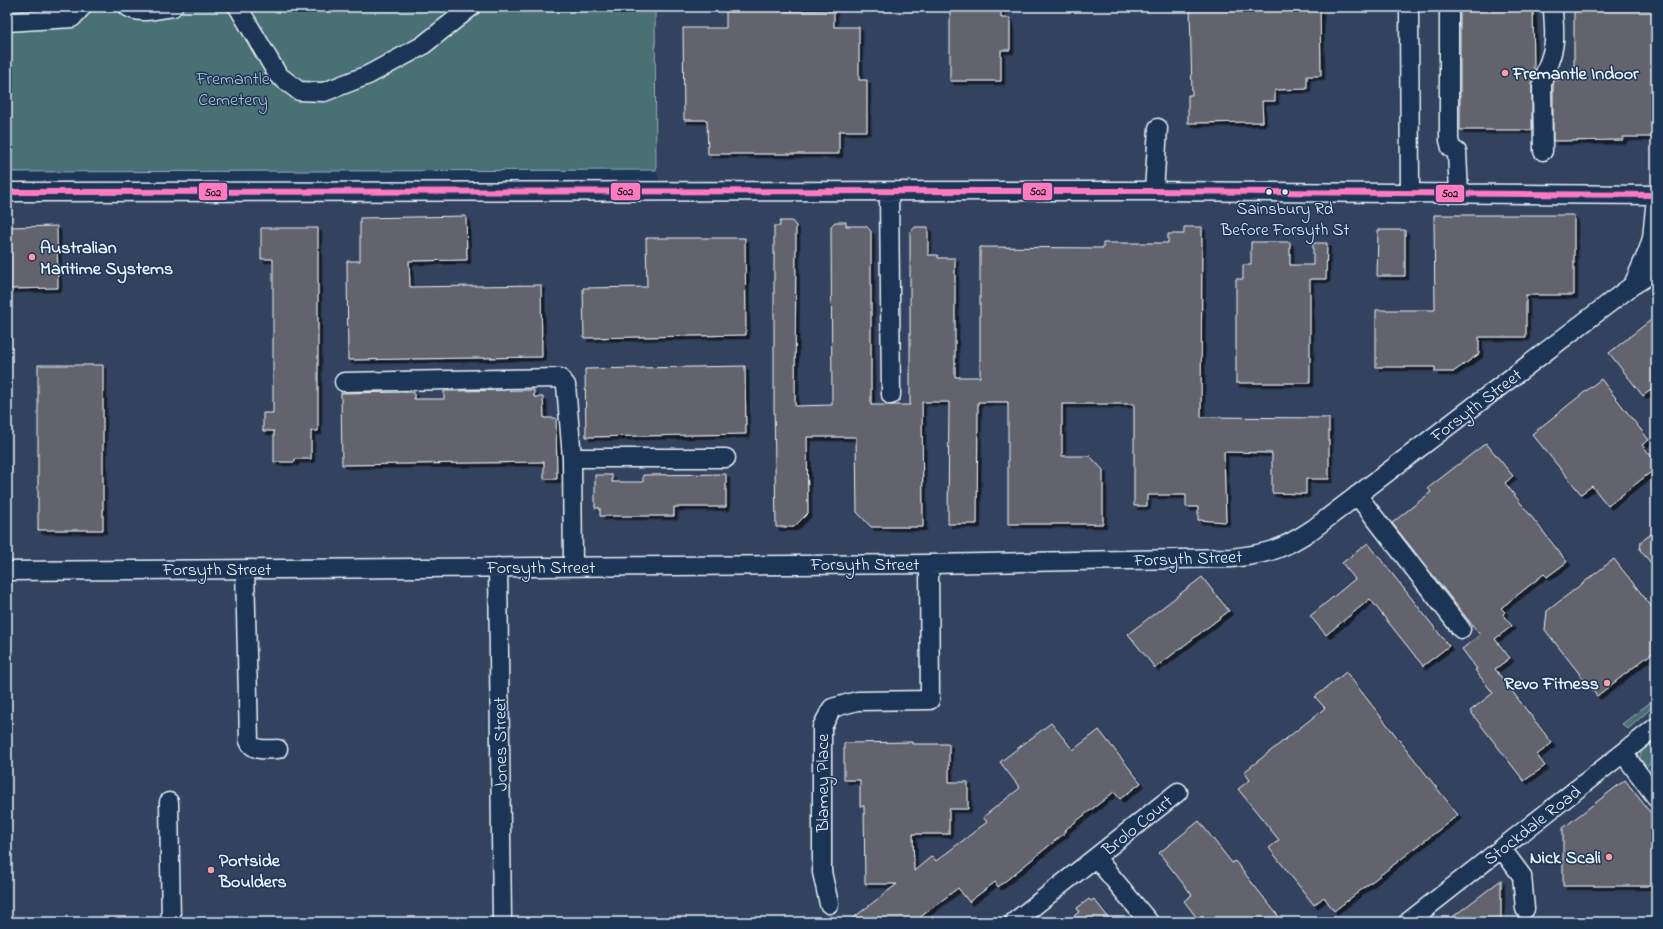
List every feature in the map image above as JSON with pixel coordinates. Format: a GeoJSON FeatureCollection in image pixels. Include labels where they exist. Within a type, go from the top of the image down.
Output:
{"type":"FeatureCollection","features":[{"type":"Feature","properties":{"kind":"street"},"geometry":{"type":"LineString","coordinates":[[7,22],[72,18],[82,7]]}},
{"type":"Feature","properties":{"kind":"street"},"geometry":{"type":"LineString","coordinates":[[128,7],[143,11],[173,7]]}},
{"type":"Feature","properties":{"kind":"street"},"geometry":{"type":"LineString","coordinates":[[238,7],[278,75],[299,91],[324,92],[368,75],[422,46],[471,7]]}},
{"type":"Feature","properties":{"kind":"street"},"geometry":{"type":"LineString","coordinates":[[1409,7],[1410,192]]}},
{"type":"Feature","properties":{"kind":"street"},"geometry":{"type":"LineString","coordinates":[[1449,7],[1449,140],[1451,148],[1457,152],[1459,193]]}},
{"type":"Feature","properties":{"kind":"street"},"geometry":{"type":"LineString","coordinates":[[1543,151],[1542,84],[1543,74],[1550,60],[1554,46],[1553,7]]}},
{"type":"Feature","properties":{"kind":"street"},"geometry":{"type":"LineString","coordinates":[[1154,191],[1158,128]]}},
{"type":"Feature","properties":{"kind":"street"},"geometry":{"type":"LineString","coordinates":[[7,192],[1154,191],[1410,192],[1656,196]]}},
{"type":"Feature","properties":{"kind":"street"},"geometry":{"type":"LineString","coordinates":[[889,192],[891,395]]}},
{"type":"Feature","properties":{"kind":"street","name":"Forsyth Street"},"geometry":{"type":"LineString","coordinates":[[1633,285],[1652,238],[1656,196]]}},
{"type":"Feature","properties":{"kind":"street","name":"Forsyth Street"},"geometry":{"type":"LineString","coordinates":[[7,571],[930,564],[1231,558],[1260,554],[1279,549],[1294,542],[1357,496],[1633,285],[1649,275],[1656,265]]}},
{"type":"Feature","properties":{"kind":"street"},"geometry":{"type":"LineString","coordinates":[[344,382],[560,378],[566,385],[572,458],[573,566]]}},
{"type":"Feature","properties":{"kind":"street"},"geometry":{"type":"LineString","coordinates":[[572,458],[726,458]]}},
{"type":"Feature","properties":{"kind":"street"},"geometry":{"type":"LineString","coordinates":[[1357,496],[1461,629]]}},
{"type":"Feature","properties":{"kind":"street","name":"Blamey Place"},"geometry":{"type":"LineString","coordinates":[[829,904],[822,872],[822,727],[832,708],[857,701],[930,700],[930,564]]}},
{"type":"Feature","properties":{"kind":"street","name":"Jones Street"},"geometry":{"type":"LineString","coordinates":[[498,567],[502,922]]}},
{"type":"Feature","properties":{"kind":"street"},"geometry":{"type":"LineString","coordinates":[[245,569],[249,741],[250,745],[255,748],[278,749]]}},
{"type":"Feature","properties":{"kind":"street","name":"Stockdale Road"},"geometry":{"type":"LineString","coordinates":[[1408,922],[1656,727]]}},
{"type":"Feature","properties":{"kind":"street"},"geometry":{"type":"LineString","coordinates":[[1623,753],[1656,797]]}},
{"type":"Feature","properties":{"kind":"street","name":"Brolo Court"},"geometry":{"type":"LineString","coordinates":[[1014,922],[1178,792]]}},
{"type":"Feature","properties":{"kind":"street"},"geometry":{"type":"LineString","coordinates":[[169,802],[171,922]]}},
{"type":"Feature","properties":{"kind":"street"},"geometry":{"type":"LineString","coordinates":[[1502,849],[1522,876],[1525,909]]}},
{"type":"Feature","properties":{"kind":"street","name":"Brolo Court"},"geometry":{"type":"LineString","coordinates":[[1096,858],[1149,922]]}},
{"type":"Feature","properties":{"kind":"shaded area"},"geometry":{"type":"Polygon","coordinates":[[[655,7],[1656,7],[1656,922],[7,922],[7,202],[663,199],[656,170],[655,7]]]}},
{"type":"Feature","properties":{"kind":"green space","name":"Fremantle Cemetery"},"geometry":{"type":"Polygon","coordinates":[[[7,7],[655,7],[656,170],[7,172],[7,7]]]}},
{"type":"Feature","properties":{"kind":"green space"},"geometry":{"type":"Polygon","coordinates":[[[1656,698],[1656,704],[1628,729],[1622,724],[1656,698]]]}},
{"type":"Feature","properties":{"kind":"green space"},"geometry":{"type":"Polygon","coordinates":[[[1656,739],[1656,763],[1654,761],[1645,768],[1640,759],[1640,755],[1645,748],[1656,739]]]}},
{"type":"Feature","properties":{"kind":"building"},"geometry":{"type":"Polygon","coordinates":[[[726,7],[785,7],[785,11],[834,10],[834,27],[859,27],[859,80],[867,80],[867,131],[839,131],[839,154],[708,154],[707,120],[684,120],[683,28],[726,28],[726,7]]]}},
{"type":"Feature","properties":{"kind":"building"},"geometry":{"type":"Polygon","coordinates":[[[950,7],[1001,7],[1001,18],[1010,18],[1010,50],[1001,50],[1001,81],[950,81],[950,7]]]}},
{"type":"Feature","properties":{"kind":"building"},"geometry":{"type":"Polygon","coordinates":[[[1190,7],[1320,7],[1321,76],[1307,76],[1307,89],[1275,90],[1275,101],[1262,101],[1263,122],[1188,123],[1188,95],[1192,95],[1190,7]]]}},
{"type":"Feature","properties":{"kind":"building"},"geometry":{"type":"Polygon","coordinates":[[[1460,7],[1533,7],[1534,73],[1532,85],[1532,130],[1460,130],[1460,7]]]}},
{"type":"Feature","properties":{"kind":"building"},"geometry":{"type":"Polygon","coordinates":[[[1574,7],[1656,7],[1656,137],[1623,137],[1623,140],[1553,141],[1554,80],[1559,80],[1559,71],[1574,70],[1574,7]]]}},
{"type":"Feature","properties":{"kind":"building"},"geometry":{"type":"Polygon","coordinates":[[[1434,215],[1574,215],[1574,295],[1526,295],[1526,337],[1479,337],[1479,354],[1453,372],[1435,372],[1435,367],[1376,367],[1376,310],[1435,310],[1434,215]]]}},
{"type":"Feature","properties":{"kind":"building"},"geometry":{"type":"Polygon","coordinates":[[[466,216],[467,260],[409,261],[410,287],[541,285],[542,357],[348,360],[347,261],[360,261],[360,218],[466,216]]]}},
{"type":"Feature","properties":{"kind":"building"},"geometry":{"type":"Polygon","coordinates":[[[780,221],[792,221],[796,226],[795,406],[832,405],[831,226],[835,222],[846,222],[846,226],[866,226],[871,231],[871,405],[910,405],[910,233],[915,227],[928,227],[928,255],[938,255],[938,258],[955,258],[955,377],[980,377],[980,247],[1103,248],[1103,243],[1168,243],[1168,234],[1184,234],[1184,227],[1202,227],[1201,417],[1329,418],[1329,479],[1306,479],[1306,494],[1272,493],[1272,453],[1224,452],[1226,522],[1198,520],[1198,507],[1186,507],[1186,495],[1147,495],[1147,506],[1134,506],[1134,404],[1062,404],[1062,456],[1090,456],[1103,470],[1103,524],[1008,524],[1008,402],[978,402],[977,524],[948,524],[949,402],[922,402],[923,527],[871,527],[857,512],[856,437],[807,437],[808,513],[794,527],[776,527],[774,226],[780,226],[780,221]]]}},
{"type":"Feature","properties":{"kind":"building","name":"Australian Maritime Systems"},"geometry":{"type":"Polygon","coordinates":[[[57,226],[58,288],[7,289],[7,227],[57,226]]]}},
{"type":"Feature","properties":{"kind":"building"},"geometry":{"type":"Polygon","coordinates":[[[261,228],[318,228],[318,431],[311,431],[311,459],[295,459],[295,462],[274,462],[274,431],[263,431],[263,413],[273,413],[273,259],[261,259],[261,228]]]}},
{"type":"Feature","properties":{"kind":"building"},"geometry":{"type":"Polygon","coordinates":[[[1378,230],[1405,230],[1405,276],[1377,276],[1378,230]]]}},
{"type":"Feature","properties":{"kind":"building"},"geometry":{"type":"Polygon","coordinates":[[[646,238],[745,238],[746,335],[584,338],[583,288],[647,287],[646,238]]]}},
{"type":"Feature","properties":{"kind":"building"},"geometry":{"type":"Polygon","coordinates":[[[1251,242],[1290,242],[1290,265],[1313,265],[1313,243],[1327,243],[1326,279],[1310,279],[1310,383],[1236,383],[1236,279],[1243,279],[1243,265],[1251,265],[1251,242]]]}},
{"type":"Feature","properties":{"kind":"building"},"geometry":{"type":"Polygon","coordinates":[[[1656,316],[1656,386],[1643,396],[1609,353],[1656,316]]]}},
{"type":"Feature","properties":{"kind":"building"},"geometry":{"type":"Polygon","coordinates":[[[38,365],[103,365],[103,530],[38,530],[38,365]]]}},
{"type":"Feature","properties":{"kind":"building"},"geometry":{"type":"Polygon","coordinates":[[[745,366],[746,434],[586,437],[585,369],[745,366]]]}},
{"type":"Feature","properties":{"kind":"building"},"geometry":{"type":"Polygon","coordinates":[[[1601,379],[1649,440],[1642,445],[1656,462],[1656,468],[1608,506],[1592,486],[1581,494],[1532,434],[1601,379]]]}},
{"type":"Feature","properties":{"kind":"building"},"geometry":{"type":"Polygon","coordinates":[[[534,390],[534,397],[543,397],[544,418],[556,418],[557,479],[544,479],[544,462],[342,465],[341,393],[414,392],[414,399],[444,399],[444,391],[534,390]]]}},
{"type":"Feature","properties":{"kind":"building"},"geometry":{"type":"Polygon","coordinates":[[[1486,443],[1513,476],[1505,483],[1567,562],[1547,577],[1544,574],[1501,608],[1505,612],[1503,614],[1512,626],[1495,639],[1510,658],[1495,669],[1552,743],[1537,755],[1545,766],[1524,781],[1470,711],[1493,693],[1475,670],[1477,669],[1462,649],[1480,635],[1392,523],[1431,492],[1428,488],[1486,443]]]}},
{"type":"Feature","properties":{"kind":"building"},"geometry":{"type":"Polygon","coordinates":[[[726,474],[726,507],[674,507],[674,516],[600,516],[600,508],[595,508],[595,475],[612,475],[612,482],[643,482],[643,475],[726,474]]]}},
{"type":"Feature","properties":{"kind":"building"},"geometry":{"type":"Polygon","coordinates":[[[1656,530],[1656,569],[1640,550],[1641,542],[1656,530]]]}},
{"type":"Feature","properties":{"kind":"building"},"geometry":{"type":"Polygon","coordinates":[[[1368,543],[1449,646],[1423,666],[1370,599],[1326,635],[1310,616],[1355,579],[1342,563],[1368,543]]]}},
{"type":"Feature","properties":{"kind":"building"},"geometry":{"type":"Polygon","coordinates":[[[1614,559],[1656,612],[1656,650],[1597,696],[1545,630],[1547,611],[1614,559]]]}},
{"type":"Feature","properties":{"kind":"building"},"geometry":{"type":"Polygon","coordinates":[[[1202,577],[1229,611],[1155,668],[1128,634],[1202,577]]]}},
{"type":"Feature","properties":{"kind":"building"},"geometry":{"type":"Polygon","coordinates":[[[1346,672],[1458,815],[1334,911],[1324,897],[1314,905],[1269,848],[1279,840],[1238,789],[1250,780],[1244,772],[1325,708],[1315,697],[1346,672]]]}},
{"type":"Feature","properties":{"kind":"building"},"geometry":{"type":"Polygon","coordinates":[[[1051,723],[1073,750],[1099,730],[1141,783],[1120,799],[1114,792],[1065,830],[1066,832],[998,887],[995,882],[969,902],[958,888],[914,922],[848,922],[897,884],[865,884],[864,806],[860,806],[860,780],[844,780],[844,743],[912,742],[912,744],[949,744],[949,782],[968,782],[968,809],[949,809],[949,834],[913,834],[914,871],[932,856],[936,861],[987,822],[983,817],[1020,788],[1000,762],[1051,723]]]}},
{"type":"Feature","properties":{"kind":"building","name":"Nick Scali"},"geometry":{"type":"Polygon","coordinates":[[[1625,780],[1656,820],[1656,886],[1563,886],[1563,828],[1625,780]]]}},
{"type":"Feature","properties":{"kind":"building"},"geometry":{"type":"Polygon","coordinates":[[[1199,821],[1232,863],[1235,861],[1283,922],[1200,922],[1184,901],[1192,895],[1159,853],[1199,821]]]}},
{"type":"Feature","properties":{"kind":"building"},"geometry":{"type":"Polygon","coordinates":[[[1501,880],[1501,922],[1446,922],[1501,880]]]}},
{"type":"Feature","properties":{"kind":"building"},"geometry":{"type":"Polygon","coordinates":[[[1089,899],[1091,901],[1094,899],[1112,922],[1066,922],[1079,912],[1077,908],[1089,899]]]}},
{"type":"Feature","properties":{"kind":"transit line","name":"502"},"geometry":{"type":"LineString","coordinates":[[7,192],[1154,191],[1656,195]]}},
{"type":"Feature","properties":{"kind":"place","name":"Fremantle Indoor"},"geometry":{"type":"Point","coordinates":[1505,73]}},
{"type":"Feature","properties":{"kind":"place","name":"Sainsbury Rd Before Forsyth St"},"geometry":{"type":"Point","coordinates":[1285,192]}},
{"type":"Feature","properties":{"kind":"place","name":"Australian Maritime Systems"},"geometry":{"type":"Point","coordinates":[32,257]}},
{"type":"Feature","properties":{"kind":"place","name":"Revo Fitness"},"geometry":{"type":"Point","coordinates":[1607,683]}},
{"type":"Feature","properties":{"kind":"place","name":"Nick Scali"},"geometry":{"type":"Point","coordinates":[1609,857]}},
{"type":"Feature","properties":{"kind":"place","name":"Portside Boulders"},"geometry":{"type":"Point","coordinates":[211,870]}}]}
